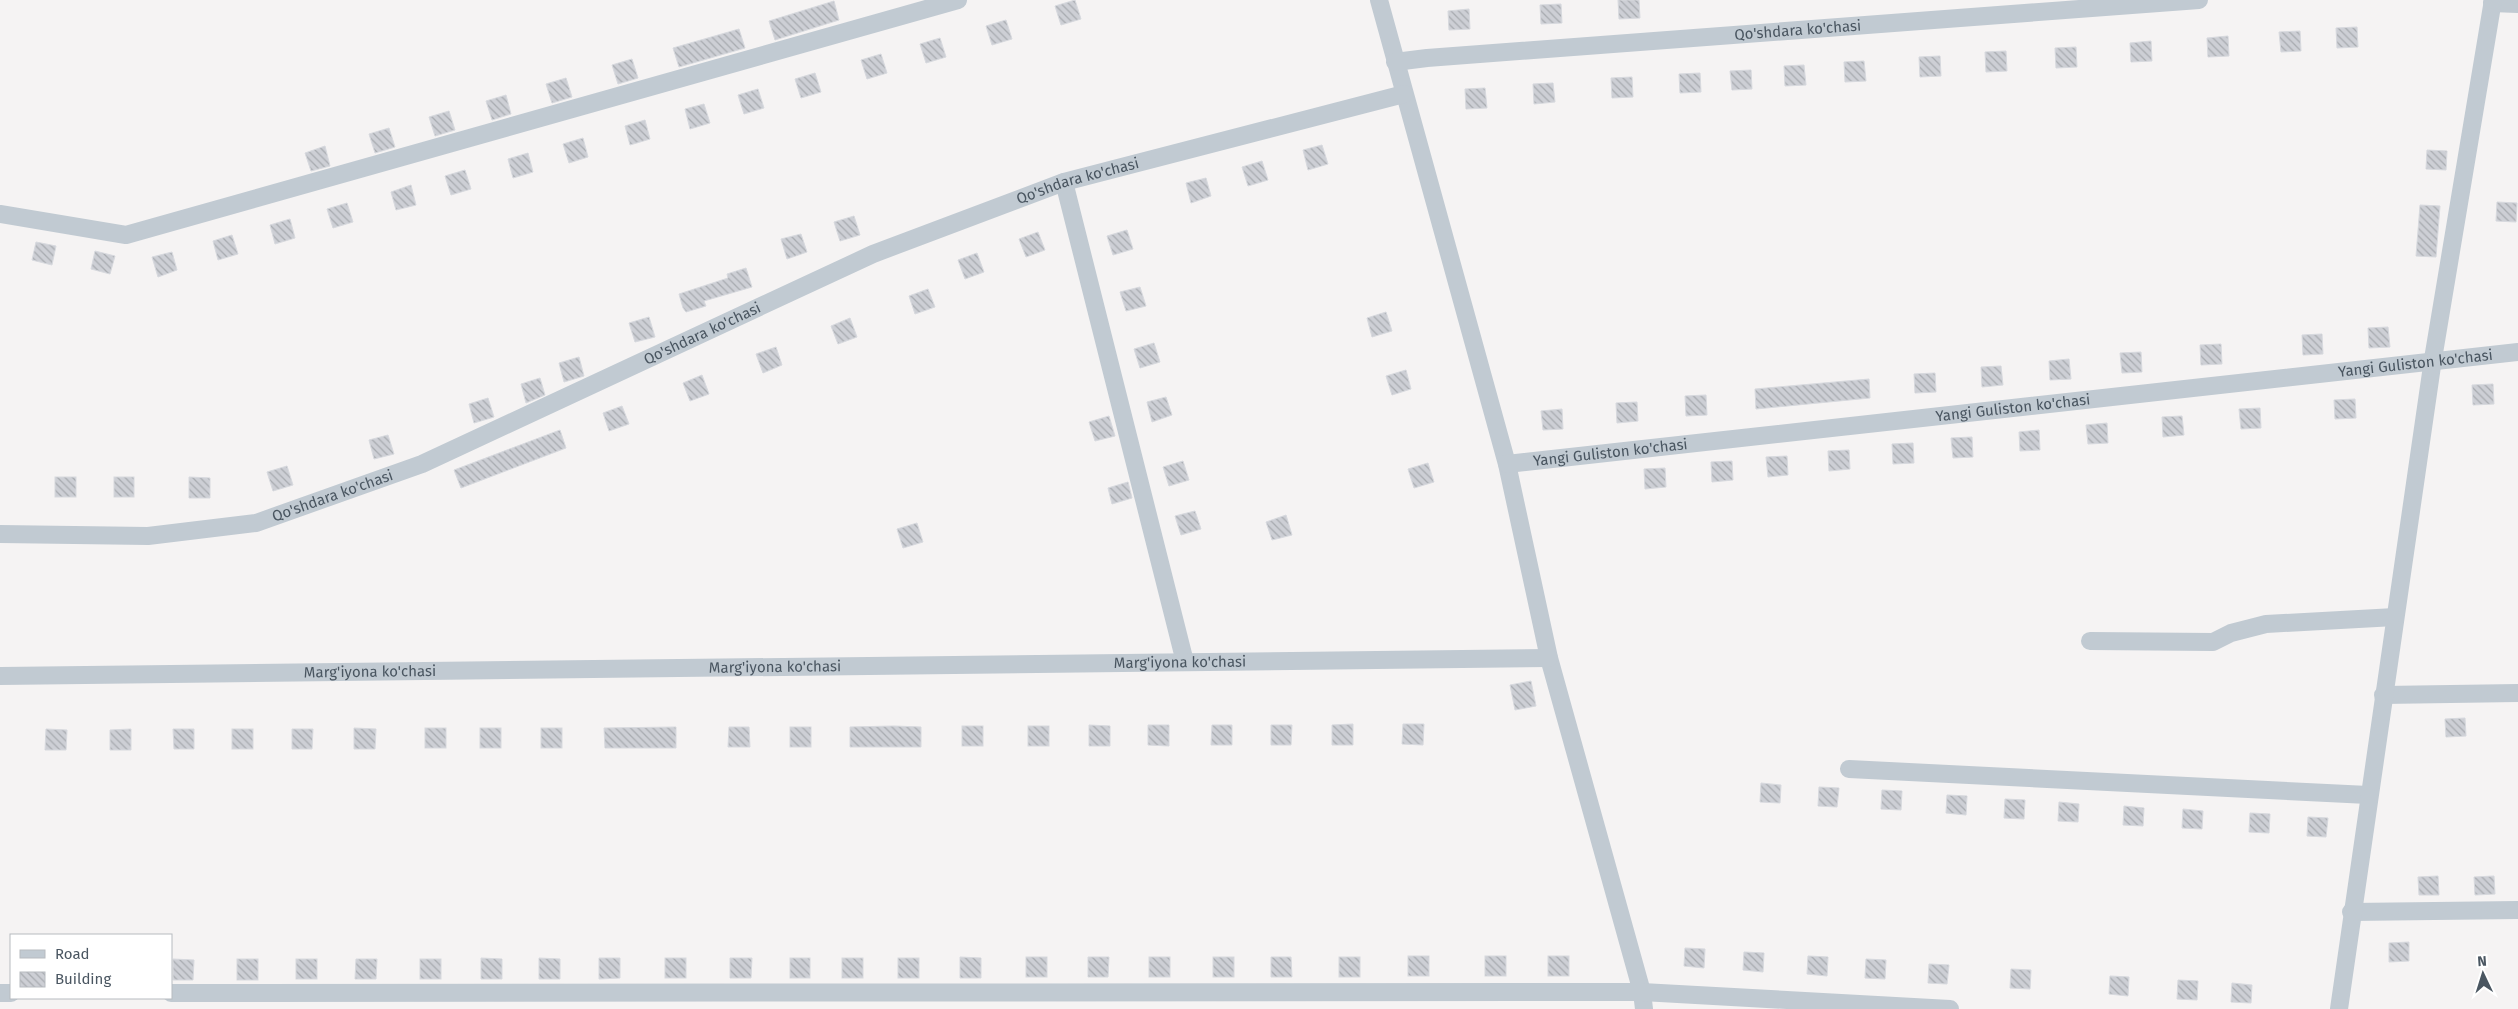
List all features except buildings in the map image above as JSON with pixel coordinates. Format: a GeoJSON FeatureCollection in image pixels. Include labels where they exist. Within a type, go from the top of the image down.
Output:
{"type":"FeatureCollection","features":[{"type":"Feature","properties":{"kind":"street"},"geometry":{"type":"LineString","coordinates":[[0,214],[126,236],[958,0]]}},
{"type":"Feature","properties":{"kind":"street"},"geometry":{"type":"LineString","coordinates":[[1379,0],[1506,464],[1549,658],[1643,1001]]}},
{"type":"Feature","properties":{"kind":"street","name":"Qo'shdara ko'chasi"},"geometry":{"type":"LineString","coordinates":[[1396,62],[1427,58],[2200,0]]}},
{"type":"Feature","properties":{"kind":"street"},"geometry":{"type":"LineString","coordinates":[[2338,1009],[2433,359],[2493,2],[2518,4]]}},
{"type":"Feature","properties":{"kind":"street","name":"Qo'shdara ko'chasi"},"geometry":{"type":"LineString","coordinates":[[0,534],[148,536],[256,523],[422,464],[873,254],[1064,182],[1404,94]]}},
{"type":"Feature","properties":{"kind":"street"},"geometry":{"type":"LineString","coordinates":[[1064,182],[1185,662]]}},
{"type":"Feature","properties":{"kind":"street","name":"Yangi Guliston ko'chasi"},"geometry":{"type":"LineString","coordinates":[[1506,464],[2433,359],[2518,352]]}},
{"type":"Feature","properties":{"kind":"street"},"geometry":{"type":"LineString","coordinates":[[2090,641],[2213,642],[2231,633],[2266,624],[2395,617]]}},
{"type":"Feature","properties":{"kind":"street","name":"Marg'iyona ko'chasi"},"geometry":{"type":"LineString","coordinates":[[0,676],[1549,658]]}},
{"type":"Feature","properties":{"kind":"street"},"geometry":{"type":"LineString","coordinates":[[2383,695],[2518,693]]}},
{"type":"Feature","properties":{"kind":"street"},"geometry":{"type":"LineString","coordinates":[[1849,769],[2368,795]]}},
{"type":"Feature","properties":{"kind":"street"},"geometry":{"type":"LineString","coordinates":[[2351,912],[2518,910]]}},
{"type":"Feature","properties":{"kind":"street"},"geometry":{"type":"LineString","coordinates":[[172,993],[1643,1001],[1950,1009]]}}]}
